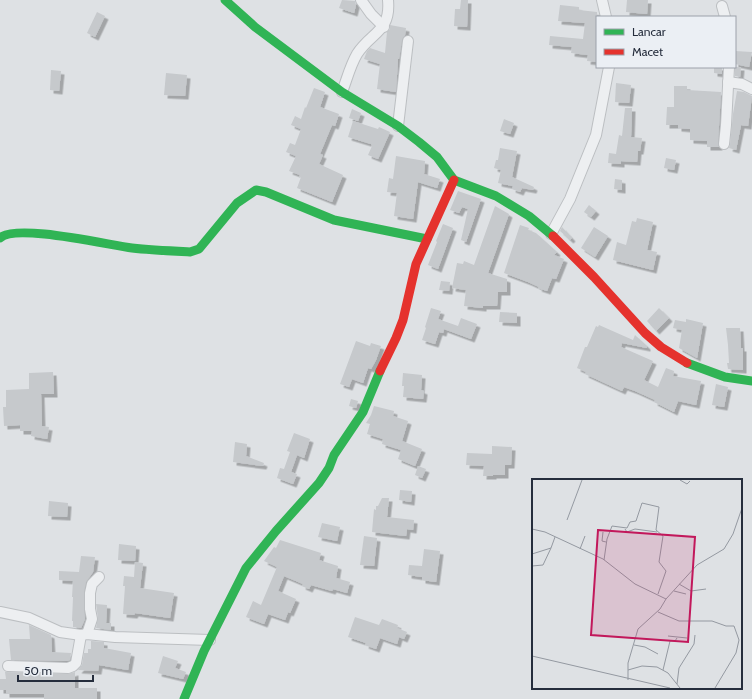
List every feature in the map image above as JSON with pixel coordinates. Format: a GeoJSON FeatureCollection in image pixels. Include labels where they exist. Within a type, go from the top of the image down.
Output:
{"type":"FeatureCollection","features":[{"type":"Feature","properties":{"kind":"street"},"geometry":{"type":"LineString","coordinates":[[225,0],[255,27],[342,92],[398,126],[437,157],[454,180],[496,196],[529,216],[551,234],[594,277],[645,333],[661,347],[687,363],[725,377],[752,381]]}},
{"type":"Feature","properties":{"kind":"street"},"geometry":{"type":"LineString","coordinates":[[361,0],[371,14],[384,27]]}},
{"type":"Feature","properties":{"kind":"street"},"geometry":{"type":"LineString","coordinates":[[342,92],[352,64],[358,53],[367,42],[384,27],[387,20],[388,0]]}},
{"type":"Feature","properties":{"kind":"street"},"geometry":{"type":"LineString","coordinates":[[602,0],[606,16]]}},
{"type":"Feature","properties":{"kind":"street"},"geometry":{"type":"LineString","coordinates":[[722,6],[725,16]]}},
{"type":"Feature","properties":{"kind":"street"},"geometry":{"type":"LineString","coordinates":[[398,126],[408,41]]}},
{"type":"Feature","properties":{"kind":"street"},"geometry":{"type":"LineString","coordinates":[[551,234],[570,198],[596,135],[609,68]]}},
{"type":"Feature","properties":{"kind":"street"},"geometry":{"type":"LineString","coordinates":[[724,144],[729,68]]}},
{"type":"Feature","properties":{"kind":"street"},"geometry":{"type":"LineString","coordinates":[[728,82],[742,84],[752,89]]}},
{"type":"Feature","properties":{"kind":"street"},"geometry":{"type":"LineString","coordinates":[[184,699],[210,640],[246,568],[276,531],[319,483],[329,468],[334,455],[363,412],[374,383],[403,320],[416,264],[448,197],[454,180]]}},
{"type":"Feature","properties":{"kind":"street"},"geometry":{"type":"LineString","coordinates":[[0,238],[3,235],[12,233],[39,233],[138,248],[182,252],[194,251],[199,249],[237,203],[256,190],[266,192],[334,220],[427,239]]}},
{"type":"Feature","properties":{"kind":"street"},"geometry":{"type":"LineString","coordinates":[[8,666],[68,668],[73,666],[76,663],[84,635],[92,619],[90,609],[90,593],[92,584],[99,577]]}},
{"type":"Feature","properties":{"kind":"street"},"geometry":{"type":"LineString","coordinates":[[0,612],[29,618],[60,632],[115,637],[210,640]]}},
{"type":"Feature","properties":{"kind":"building"},"geometry":{"type":"Polygon","coordinates":[[[342,0],[355,1],[356,5],[354,13],[339,8],[342,0]]]}},
{"type":"Feature","properties":{"kind":"building"},"geometry":{"type":"Polygon","coordinates":[[[461,0],[468,0],[467,27],[454,26],[455,9],[460,9],[461,0]]]}},
{"type":"Feature","properties":{"kind":"building"},"geometry":{"type":"Polygon","coordinates":[[[627,0],[648,0],[647,14],[626,12],[627,0]]]}},
{"type":"Feature","properties":{"kind":"building"},"geometry":{"type":"Polygon","coordinates":[[[560,5],[579,7],[579,10],[597,12],[596,62],[587,61],[588,55],[571,53],[572,47],[549,45],[550,36],[583,39],[585,23],[558,21],[560,5]]]}},
{"type":"Feature","properties":{"kind":"building"},"geometry":{"type":"Polygon","coordinates":[[[97,12],[105,16],[95,37],[87,33],[97,12]]]}},
{"type":"Feature","properties":{"kind":"building"},"geometry":{"type":"Polygon","coordinates":[[[390,25],[406,28],[398,59],[396,92],[377,89],[380,64],[364,59],[370,48],[385,53],[387,32],[390,29],[390,25]]]}},
{"type":"Feature","properties":{"kind":"building"},"geometry":{"type":"Polygon","coordinates":[[[736,51],[752,52],[749,67],[736,64],[736,51]]]}},
{"type":"Feature","properties":{"kind":"building"},"geometry":{"type":"Polygon","coordinates":[[[741,67],[740,77],[735,76],[735,68],[741,67]]]}},
{"type":"Feature","properties":{"kind":"building"},"geometry":{"type":"Polygon","coordinates":[[[714,68],[722,68],[722,74],[714,73],[714,68]]]}},
{"type":"Feature","properties":{"kind":"building"},"geometry":{"type":"Polygon","coordinates":[[[51,70],[61,71],[59,91],[50,90],[51,70]]]}},
{"type":"Feature","properties":{"kind":"building"},"geometry":{"type":"Polygon","coordinates":[[[166,73],[187,75],[185,96],[164,95],[166,73]]]}},
{"type":"Feature","properties":{"kind":"building"},"geometry":{"type":"Polygon","coordinates":[[[616,83],[631,85],[629,103],[615,102],[616,83]]]}},
{"type":"Feature","properties":{"kind":"building"},"geometry":{"type":"Polygon","coordinates":[[[674,86],[687,86],[687,90],[721,92],[719,147],[707,147],[707,141],[690,140],[690,129],[678,128],[678,125],[666,125],[667,107],[674,107],[674,86]]]}},
{"type":"Feature","properties":{"kind":"building"},"geometry":{"type":"Polygon","coordinates":[[[314,88],[325,92],[320,107],[339,114],[335,126],[332,125],[320,154],[323,155],[319,164],[343,175],[332,202],[297,188],[301,177],[299,177],[300,175],[289,171],[296,156],[286,152],[290,143],[295,145],[301,129],[291,125],[295,116],[301,119],[314,88]]]}},
{"type":"Feature","properties":{"kind":"building"},"geometry":{"type":"Polygon","coordinates":[[[737,91],[744,92],[752,96],[748,126],[741,125],[736,150],[729,148],[737,91]]]}},
{"type":"Feature","properties":{"kind":"building"},"geometry":{"type":"Polygon","coordinates":[[[625,108],[632,108],[631,137],[642,138],[640,151],[638,151],[637,162],[621,161],[621,164],[608,163],[609,153],[616,154],[619,135],[622,136],[625,108]]]}},
{"type":"Feature","properties":{"kind":"building"},"geometry":{"type":"Polygon","coordinates":[[[352,109],[361,113],[358,121],[349,118],[352,109]]]}},
{"type":"Feature","properties":{"kind":"building"},"geometry":{"type":"Polygon","coordinates":[[[504,119],[514,123],[510,134],[500,131],[504,119]]]}},
{"type":"Feature","properties":{"kind":"building"},"geometry":{"type":"Polygon","coordinates":[[[353,121],[378,129],[379,127],[390,132],[378,159],[368,155],[372,146],[371,144],[348,137],[353,121]]]}},
{"type":"Feature","properties":{"kind":"building"},"geometry":{"type":"Polygon","coordinates":[[[500,148],[517,151],[512,177],[534,187],[533,190],[522,188],[520,192],[512,189],[513,186],[498,183],[501,170],[494,168],[496,160],[498,160],[500,148]]]}},
{"type":"Feature","properties":{"kind":"building"},"geometry":{"type":"Polygon","coordinates":[[[396,156],[425,161],[424,174],[440,179],[437,188],[418,182],[413,219],[394,216],[397,193],[387,192],[389,178],[393,179],[396,156]]]}},
{"type":"Feature","properties":{"kind":"building"},"geometry":{"type":"Polygon","coordinates":[[[666,158],[676,160],[674,170],[664,168],[666,158]]]}},
{"type":"Feature","properties":{"kind":"building"},"geometry":{"type":"Polygon","coordinates":[[[615,179],[622,180],[622,190],[614,189],[615,179]]]}},
{"type":"Feature","properties":{"kind":"building"},"geometry":{"type":"Polygon","coordinates":[[[458,191],[481,199],[466,242],[461,240],[468,209],[462,207],[459,213],[450,210],[458,191]]]}},
{"type":"Feature","properties":{"kind":"building"},"geometry":{"type":"Polygon","coordinates":[[[589,205],[596,211],[591,217],[584,212],[589,205]]]}},
{"type":"Feature","properties":{"kind":"building"},"geometry":{"type":"Polygon","coordinates":[[[495,206],[509,214],[488,273],[507,279],[507,292],[498,292],[497,306],[483,306],[483,308],[464,306],[466,290],[452,288],[457,263],[463,264],[464,261],[474,265],[495,206]]]}},
{"type":"Feature","properties":{"kind":"building"},"geometry":{"type":"Polygon","coordinates":[[[637,218],[653,222],[647,250],[657,252],[653,270],[613,260],[617,242],[626,245],[632,221],[636,222],[637,218]]]}},
{"type":"Feature","properties":{"kind":"building"},"geometry":{"type":"Polygon","coordinates":[[[443,224],[453,228],[438,269],[428,265],[443,224]]]}},
{"type":"Feature","properties":{"kind":"building"},"geometry":{"type":"Polygon","coordinates":[[[520,225],[529,228],[528,230],[536,233],[557,252],[554,255],[564,259],[556,279],[552,278],[547,291],[504,273],[520,225]]]}},
{"type":"Feature","properties":{"kind":"building"},"geometry":{"type":"Polygon","coordinates":[[[562,227],[572,238],[570,240],[560,231],[562,227]]]}},
{"type":"Feature","properties":{"kind":"building"},"geometry":{"type":"Polygon","coordinates":[[[594,227],[608,236],[595,257],[581,248],[594,227]]]}},
{"type":"Feature","properties":{"kind":"building"},"geometry":{"type":"Polygon","coordinates":[[[441,281],[450,282],[449,291],[439,290],[441,281]]]}},
{"type":"Feature","properties":{"kind":"building"},"geometry":{"type":"Polygon","coordinates":[[[431,308],[441,311],[438,319],[458,326],[461,318],[477,324],[471,339],[444,329],[443,333],[439,332],[435,344],[422,340],[431,308]]]}},
{"type":"Feature","properties":{"kind":"building"},"geometry":{"type":"Polygon","coordinates":[[[659,308],[669,318],[656,331],[647,321],[659,308]]]}},
{"type":"Feature","properties":{"kind":"building"},"geometry":{"type":"Polygon","coordinates":[[[500,312],[517,313],[517,323],[499,322],[500,312]]]}},
{"type":"Feature","properties":{"kind":"building"},"geometry":{"type":"Polygon","coordinates":[[[686,319],[703,323],[697,358],[679,348],[682,330],[673,328],[675,320],[686,322],[686,319]]]}},
{"type":"Feature","properties":{"kind":"building"},"geometry":{"type":"Polygon","coordinates":[[[599,325],[633,340],[635,335],[647,346],[647,348],[622,343],[621,347],[653,361],[644,380],[658,387],[666,368],[674,371],[673,376],[701,381],[696,405],[678,401],[674,412],[654,402],[655,400],[624,387],[622,391],[585,374],[586,372],[577,368],[585,347],[587,347],[596,326],[598,327],[599,325]]]}},
{"type":"Feature","properties":{"kind":"building"},"geometry":{"type":"Polygon","coordinates":[[[726,328],[740,328],[741,348],[743,348],[743,370],[728,369],[727,363],[729,363],[726,328]]]}},
{"type":"Feature","properties":{"kind":"building"},"geometry":{"type":"Polygon","coordinates":[[[356,341],[370,346],[371,343],[381,346],[371,369],[368,368],[363,383],[352,379],[349,387],[340,384],[356,341]]]}},
{"type":"Feature","properties":{"kind":"building"},"geometry":{"type":"Polygon","coordinates":[[[53,372],[54,394],[41,394],[42,426],[49,427],[47,439],[31,436],[32,431],[20,431],[20,425],[4,426],[3,407],[6,407],[6,390],[29,389],[29,373],[53,372]]]}},
{"type":"Feature","properties":{"kind":"building"},"geometry":{"type":"Polygon","coordinates":[[[403,373],[422,375],[421,390],[424,391],[423,399],[403,397],[403,373]]]}},
{"type":"Feature","properties":{"kind":"building"},"geometry":{"type":"Polygon","coordinates":[[[716,384],[728,387],[724,407],[712,405],[716,384]]]}},
{"type":"Feature","properties":{"kind":"building"},"geometry":{"type":"Polygon","coordinates":[[[351,399],[358,401],[356,408],[349,406],[351,399]]]}},
{"type":"Feature","properties":{"kind":"building"},"geometry":{"type":"Polygon","coordinates":[[[374,406],[394,411],[393,416],[408,421],[402,441],[422,449],[415,466],[398,459],[401,450],[382,444],[383,439],[367,434],[370,424],[366,423],[374,406]]]}},
{"type":"Feature","properties":{"kind":"building"},"geometry":{"type":"Polygon","coordinates":[[[294,433],[310,439],[304,458],[297,455],[291,472],[297,474],[293,484],[277,478],[280,468],[284,469],[290,452],[287,451],[294,433]]]}},
{"type":"Feature","properties":{"kind":"building"},"geometry":{"type":"Polygon","coordinates":[[[235,442],[247,444],[246,456],[264,463],[263,466],[233,462],[235,442]]]}},
{"type":"Feature","properties":{"kind":"building"},"geometry":{"type":"Polygon","coordinates":[[[492,446],[512,447],[511,465],[505,465],[505,475],[483,476],[484,466],[466,465],[467,453],[492,454],[492,446]]]}},
{"type":"Feature","properties":{"kind":"building"},"geometry":{"type":"Polygon","coordinates":[[[418,466],[426,469],[422,478],[415,475],[418,466]]]}},
{"type":"Feature","properties":{"kind":"building"},"geometry":{"type":"Polygon","coordinates":[[[400,490],[412,491],[411,502],[399,500],[400,490]]]}},
{"type":"Feature","properties":{"kind":"building"},"geometry":{"type":"Polygon","coordinates":[[[382,498],[389,498],[387,517],[414,520],[413,530],[407,529],[406,536],[372,532],[374,509],[376,510],[376,506],[378,506],[382,498]]]}},
{"type":"Feature","properties":{"kind":"building"},"geometry":{"type":"Polygon","coordinates":[[[49,501],[68,503],[67,517],[48,516],[49,501]]]}},
{"type":"Feature","properties":{"kind":"building"},"geometry":{"type":"Polygon","coordinates":[[[322,523],[340,527],[337,541],[318,537],[322,523]]]}},
{"type":"Feature","properties":{"kind":"building"},"geometry":{"type":"Polygon","coordinates":[[[364,536],[377,538],[374,566],[360,565],[364,536]]]}},
{"type":"Feature","properties":{"kind":"building"},"geometry":{"type":"Polygon","coordinates":[[[280,540],[321,553],[319,560],[338,566],[336,578],[350,582],[347,593],[333,589],[332,591],[311,585],[309,589],[302,586],[303,584],[284,576],[278,591],[296,599],[285,620],[268,614],[264,624],[246,617],[253,601],[261,605],[277,567],[264,561],[274,547],[276,548],[280,540]]]}},
{"type":"Feature","properties":{"kind":"building"},"geometry":{"type":"Polygon","coordinates":[[[119,544],[136,546],[135,561],[118,560],[119,544]]]}},
{"type":"Feature","properties":{"kind":"building"},"geometry":{"type":"Polygon","coordinates":[[[424,549],[440,551],[436,582],[422,580],[422,577],[408,575],[409,565],[422,566],[424,549]]]}},
{"type":"Feature","properties":{"kind":"building"},"geometry":{"type":"Polygon","coordinates":[[[81,556],[95,557],[93,572],[86,582],[84,592],[85,619],[81,628],[73,627],[73,581],[59,580],[59,571],[79,572],[81,556]]]}},
{"type":"Feature","properties":{"kind":"building"},"geometry":{"type":"Polygon","coordinates":[[[135,562],[143,563],[140,588],[174,593],[170,618],[135,613],[134,615],[123,614],[125,586],[123,586],[124,576],[134,577],[135,562]]]}},
{"type":"Feature","properties":{"kind":"building"},"geometry":{"type":"Polygon","coordinates":[[[96,604],[107,605],[106,623],[111,623],[111,630],[96,628],[98,618],[96,604]]]}},
{"type":"Feature","properties":{"kind":"building"},"geometry":{"type":"Polygon","coordinates":[[[355,617],[379,625],[382,619],[398,625],[397,628],[407,632],[404,639],[399,637],[397,644],[380,638],[376,649],[365,645],[366,643],[348,637],[355,617]]]}},
{"type":"Feature","properties":{"kind":"building"},"geometry":{"type":"Polygon","coordinates":[[[29,625],[51,635],[52,652],[71,653],[70,660],[11,660],[9,639],[30,639],[29,625]]]}},
{"type":"Feature","properties":{"kind":"building"},"geometry":{"type":"Polygon","coordinates":[[[91,641],[104,642],[104,648],[131,653],[128,670],[99,665],[98,671],[78,670],[82,665],[84,653],[88,653],[88,649],[91,649],[91,641]]]}},
{"type":"Feature","properties":{"kind":"building"},"geometry":{"type":"Polygon","coordinates":[[[163,656],[178,661],[175,668],[186,672],[183,679],[158,673],[163,656]]]}},
{"type":"Feature","properties":{"kind":"building"},"geometry":{"type":"Polygon","coordinates":[[[5,672],[68,674],[75,672],[75,688],[97,688],[97,699],[44,699],[44,694],[6,694],[6,690],[0,690],[0,679],[6,679],[5,672]]]}},
{"type":"Feature","properties":{"kind":"traffic: fast"},"geometry":{"type":"LineString","coordinates":[[225,0],[255,27],[342,92],[398,126],[419,142],[437,157],[454,180],[496,196],[529,216],[553,236]]}},
{"type":"Feature","properties":{"kind":"traffic: fast"},"geometry":{"type":"LineString","coordinates":[[0,238],[9,234],[42,234],[63,236],[132,248],[190,252],[199,249],[237,203],[256,190],[266,192],[334,220],[427,239]]}},
{"type":"Feature","properties":{"kind":"traffic: fast"},"geometry":{"type":"LineString","coordinates":[[687,363],[725,377],[752,381]]}},
{"type":"Feature","properties":{"kind":"traffic: fast"},"geometry":{"type":"LineString","coordinates":[[184,699],[204,651],[246,568],[276,531],[319,483],[329,468],[334,455],[363,412],[380,371]]}},
{"type":"Feature","properties":{"kind":"traffic: jam"},"geometry":{"type":"LineString","coordinates":[[380,371],[403,320],[416,264],[454,180]]}},
{"type":"Feature","properties":{"kind":"traffic: jam"},"geometry":{"type":"LineString","coordinates":[[553,236],[594,277],[645,333],[661,347],[687,363]]}}]}
